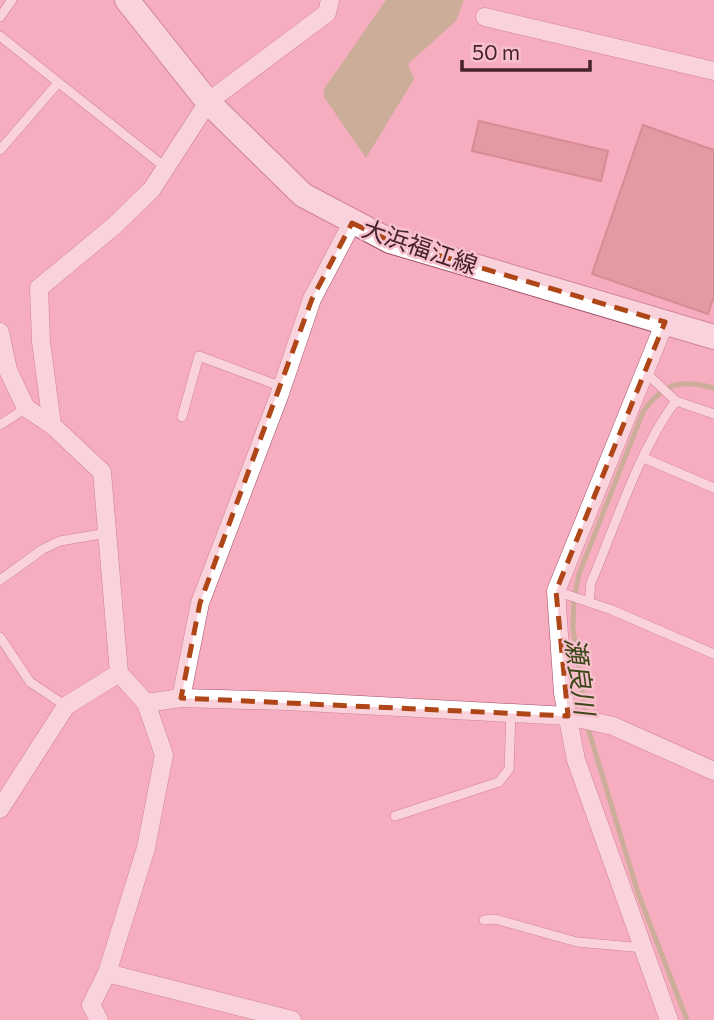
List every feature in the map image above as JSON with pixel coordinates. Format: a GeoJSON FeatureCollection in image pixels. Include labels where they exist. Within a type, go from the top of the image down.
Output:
{"type":"FeatureCollection","features":[{"type":"Feature","properties":{"kind":"main road","name":"大浜福江線"},"geometry":{"type":"LineString","coordinates":[[127,0],[208,102],[303,195],[390,241],[714,337]]}},
{"type":"Feature","properties":{"kind":"street"},"geometry":{"type":"LineString","coordinates":[[52,425],[41,342],[39,288],[114,226],[152,189],[208,102],[327,13],[330,0]]}},
{"type":"Feature","properties":{"kind":"street"},"geometry":{"type":"LineString","coordinates":[[485,17],[714,71]]}},
{"type":"Feature","properties":{"kind":"street"},"geometry":{"type":"LineString","coordinates":[[181,698],[200,603],[282,387],[312,299],[352,223]]}},
{"type":"Feature","properties":{"kind":"street"},"geometry":{"type":"LineString","coordinates":[[665,322],[556,591],[568,716],[576,760],[669,1020]]}},
{"type":"Feature","properties":{"kind":"street"},"geometry":{"type":"LineString","coordinates":[[0,332],[8,370],[26,408],[52,425],[102,472],[119,673],[146,703],[164,755],[146,848],[93,1015]]}},
{"type":"Feature","properties":{"kind":"street"},"geometry":{"type":"LineString","coordinates":[[0,809],[66,706],[119,673]]}},
{"type":"Feature","properties":{"kind":"street"},"geometry":{"type":"LineString","coordinates":[[146,703],[181,698],[568,716],[613,726],[714,771]]}},
{"type":"Feature","properties":{"kind":"street"},"geometry":{"type":"LineString","coordinates":[[107,973],[292,1020]]}},
{"type":"Feature","properties":{"kind":"lane"},"geometry":{"type":"LineString","coordinates":[[0,17],[12,0]]}},
{"type":"Feature","properties":{"kind":"lane"},"geometry":{"type":"LineString","coordinates":[[0,36],[167,169]]}},
{"type":"Feature","properties":{"kind":"lane"},"geometry":{"type":"LineString","coordinates":[[0,150],[58,83]]}},
{"type":"Feature","properties":{"kind":"lane"},"geometry":{"type":"LineString","coordinates":[[182,417],[199,356],[282,387]]}},
{"type":"Feature","properties":{"kind":"lane"},"geometry":{"type":"LineString","coordinates":[[644,371],[676,401],[714,414]]}},
{"type":"Feature","properties":{"kind":"lane"},"geometry":{"type":"LineString","coordinates":[[589,602],[592,583],[644,458],[660,422],[676,401]]}},
{"type":"Feature","properties":{"kind":"lane"},"geometry":{"type":"LineString","coordinates":[[0,425],[26,408]]}},
{"type":"Feature","properties":{"kind":"lane"},"geometry":{"type":"LineString","coordinates":[[644,458],[714,488]]}},
{"type":"Feature","properties":{"kind":"lane"},"geometry":{"type":"LineString","coordinates":[[0,580],[43,549],[60,541],[107,533]]}},
{"type":"Feature","properties":{"kind":"lane"},"geometry":{"type":"LineString","coordinates":[[556,591],[714,654]]}},
{"type":"Feature","properties":{"kind":"lane"},"geometry":{"type":"LineString","coordinates":[[0,637],[30,682],[66,706]]}},
{"type":"Feature","properties":{"kind":"lane"},"geometry":{"type":"LineString","coordinates":[[395,816],[499,782],[509,769],[511,713]]}},
{"type":"Feature","properties":{"kind":"lane"},"geometry":{"type":"LineString","coordinates":[[484,920],[495,919],[577,942],[644,948]]}},
{"type":"Feature","properties":{"kind":"highlighted area"},"geometry":{"type":"Polygon","coordinates":[[[352,223],[390,241],[665,322],[556,591],[568,716],[181,698],[200,603],[312,299],[352,223]]]}},
{"type":"Feature","properties":{"kind":"shaded area"},"geometry":{"type":"Polygon","coordinates":[[[386,0],[464,0],[456,21],[408,64],[414,79],[366,158],[324,97],[324,89],[386,0]]]}},
{"type":"Feature","properties":{"kind":"building"},"geometry":{"type":"Polygon","coordinates":[[[479,121],[608,151],[601,181],[472,151],[479,121]]]}},
{"type":"Feature","properties":{"kind":"building"},"geometry":{"type":"Polygon","coordinates":[[[643,125],[714,150],[714,296],[708,314],[592,274],[643,125]]]}},
{"type":"Feature","properties":{"kind":"waterway","name":"瀬良川"},"geometry":{"type":"LineString","coordinates":[[586,715],[573,629],[574,599],[579,574],[643,412],[658,394],[674,385],[692,384],[714,388]]}},
{"type":"Feature","properties":{"kind":"waterway","name":"瀬良川"},"geometry":{"type":"LineString","coordinates":[[587,725],[638,893],[687,1020]]}}]}
